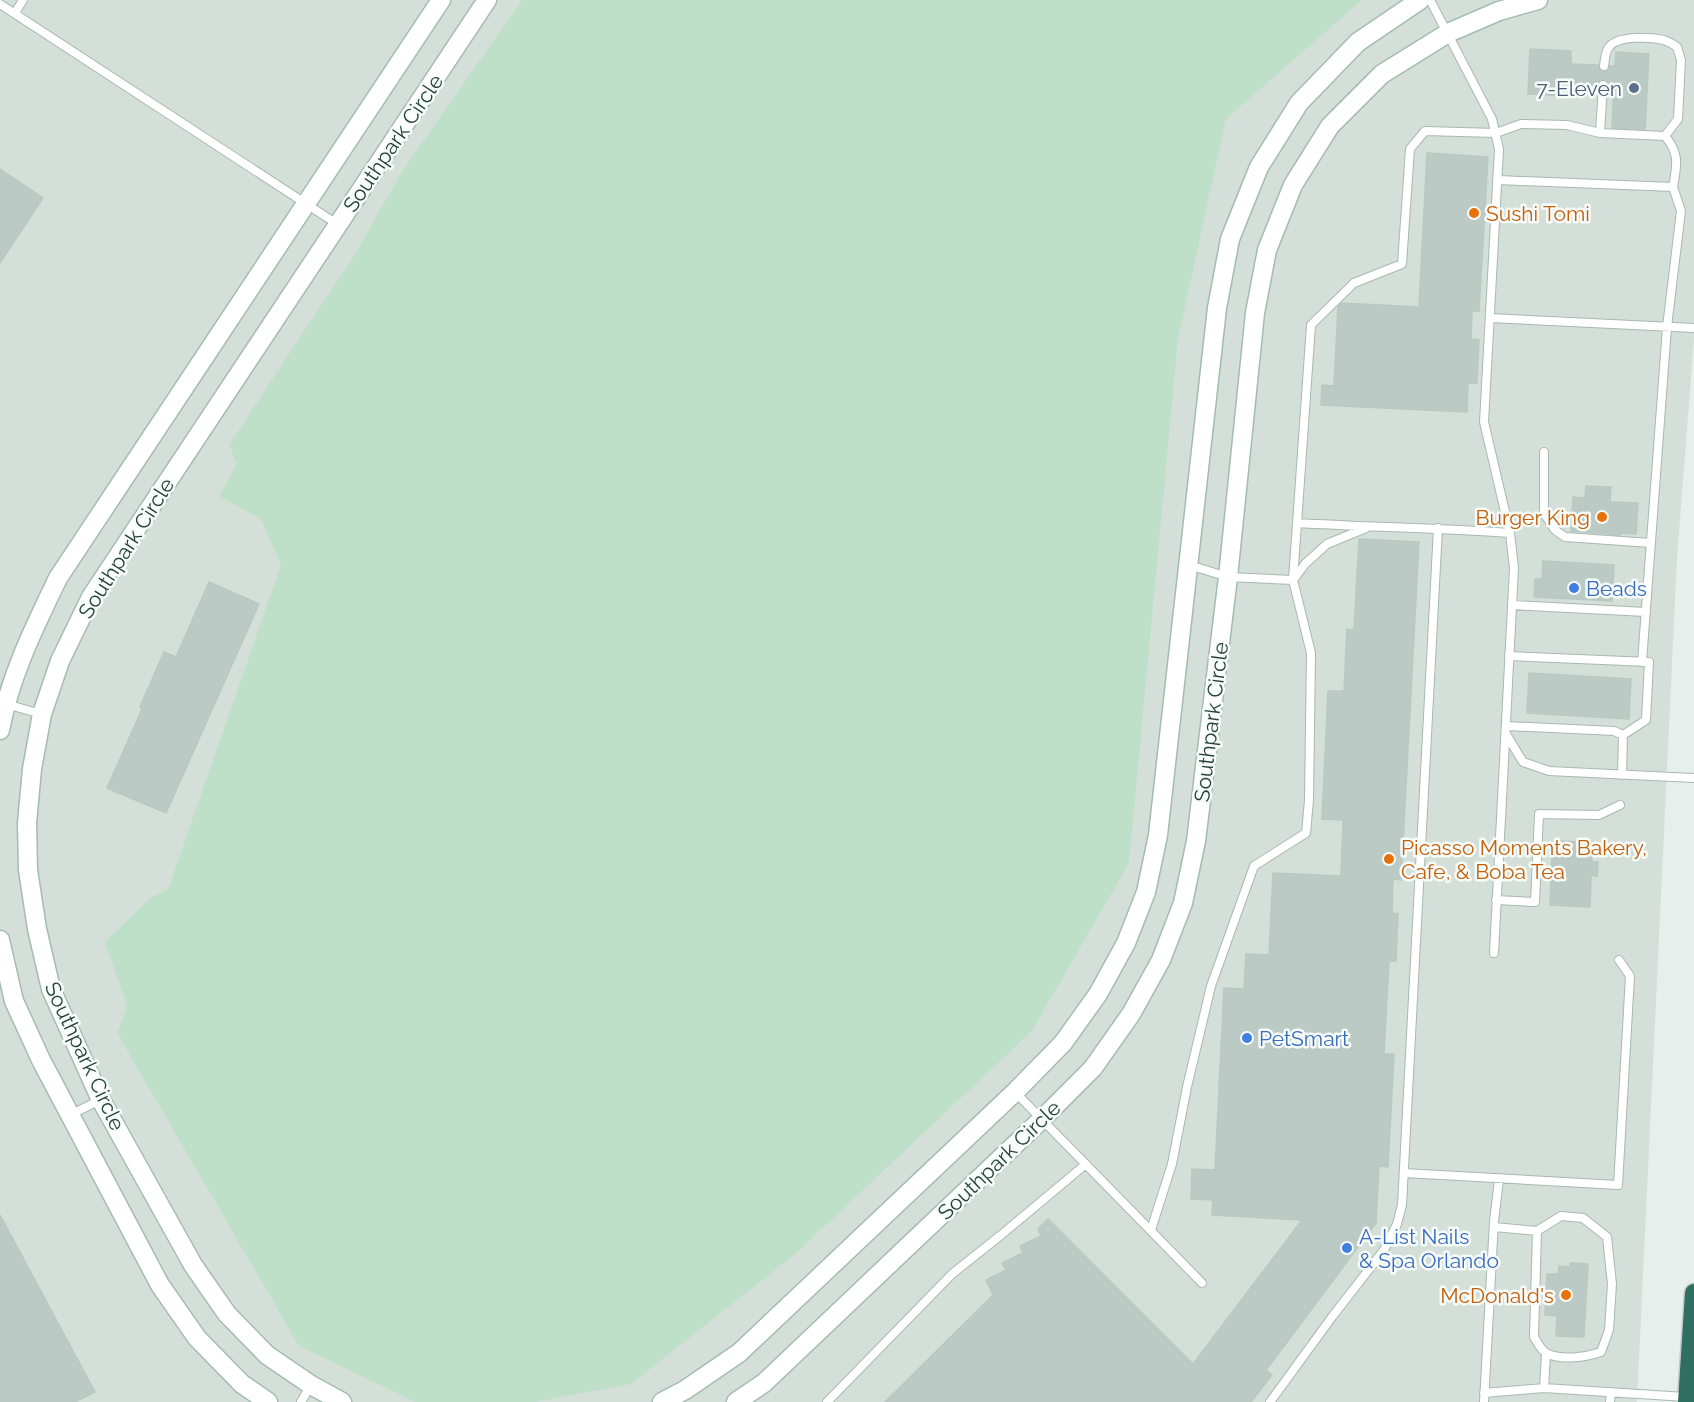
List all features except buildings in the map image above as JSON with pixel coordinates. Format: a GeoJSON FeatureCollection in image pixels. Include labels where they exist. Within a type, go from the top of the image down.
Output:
{"type":"FeatureCollection","features":[{"type":"Feature","properties":{"kind":"highway"},"geometry":{"type":"LineString","coordinates":[[1687,1399],[1694,1293]]}},
{"type":"Feature","properties":{"kind":"street","name":"Southpark Circle"},"geometry":{"type":"LineString","coordinates":[[0,730],[2,703],[57,578],[441,0]]}},
{"type":"Feature","properties":{"kind":"street","name":"Southpark Circle"},"geometry":{"type":"LineString","coordinates":[[342,1402],[311,1385],[267,1355],[227,1314],[193,1265],[101,1100],[51,989],[37,929],[28,870],[27,823],[32,769],[42,714],[60,662],[91,597],[488,0]]}},
{"type":"Feature","properties":{"kind":"street","name":"Southpark Circle"},"geometry":{"type":"LineString","coordinates":[[662,1402],[685,1390],[739,1353],[1015,1092],[1063,1043],[1098,994],[1126,944],[1146,892],[1158,835],[1217,308],[1230,239],[1259,167],[1299,103],[1358,42],[1420,0]]}},
{"type":"Feature","properties":{"kind":"street","name":"Southpark Circle"},"geometry":{"type":"LineString","coordinates":[[736,1402],[764,1383],[1042,1119],[1093,1068],[1131,1014],[1161,960],[1183,903],[1196,841],[1228,577],[1255,313],[1271,239],[1293,185],[1330,126],[1382,74],[1448,33],[1499,11],[1538,0]]}},
{"type":"Feature","properties":{"kind":"street","name":"Southpark Circle"},"geometry":{"type":"LineString","coordinates":[[0,939],[14,1001],[40,1060],[160,1285],[197,1338],[242,1384],[268,1402]]}},
{"type":"Feature","properties":{"kind":"lane"},"geometry":{"type":"LineString","coordinates":[[15,13],[23,0]]}},
{"type":"Feature","properties":{"kind":"lane"},"geometry":{"type":"LineString","coordinates":[[1430,0],[1492,119],[1499,149],[1484,422],[1510,533],[1514,568],[1494,953]]}},
{"type":"Feature","properties":{"kind":"lane"},"geometry":{"type":"LineString","coordinates":[[0,4],[339,225]]}},
{"type":"Feature","properties":{"kind":"lane"},"geometry":{"type":"LineString","coordinates":[[1604,66],[1607,49],[1614,42],[1624,39],[1657,39],[1668,41],[1677,47],[1681,60],[1678,119],[1665,135]]}},
{"type":"Feature","properties":{"kind":"lane"},"geometry":{"type":"LineString","coordinates":[[1600,133],[1603,85]]}},
{"type":"Feature","properties":{"kind":"lane"},"geometry":{"type":"LineString","coordinates":[[1150,1230],[1172,1164],[1187,1087],[1211,986],[1254,866],[1306,833],[1309,800],[1311,653],[1293,580],[1311,325],[1354,283],[1402,264],[1410,149],[1425,131],[1496,133],[1521,124],[1567,125],[1600,133],[1665,135]]}},
{"type":"Feature","properties":{"kind":"lane"},"geometry":{"type":"LineString","coordinates":[[1642,662],[1667,327],[1681,211],[1673,187],[1677,164],[1676,155],[1665,135]]}},
{"type":"Feature","properties":{"kind":"lane"},"geometry":{"type":"LineString","coordinates":[[1497,180],[1673,187]]}},
{"type":"Feature","properties":{"kind":"lane"},"geometry":{"type":"LineString","coordinates":[[1490,318],[1694,328]]}},
{"type":"Feature","properties":{"kind":"lane"},"geometry":{"type":"LineString","coordinates":[[1544,452],[1544,513],[1555,530],[1565,537],[1651,543]]}},
{"type":"Feature","properties":{"kind":"lane"},"geometry":{"type":"LineString","coordinates":[[1297,523],[1510,533]]}},
{"type":"Feature","properties":{"kind":"lane"},"geometry":{"type":"LineString","coordinates":[[1293,580],[1305,564],[1327,544],[1367,527]]}},
{"type":"Feature","properties":{"kind":"lane"},"geometry":{"type":"LineString","coordinates":[[1270,1402],[1384,1250],[1397,1224],[1402,1205],[1438,528]]}},
{"type":"Feature","properties":{"kind":"lane"},"geometry":{"type":"LineString","coordinates":[[1189,565],[1228,577],[1293,580]]}},
{"type":"Feature","properties":{"kind":"lane"},"geometry":{"type":"LineString","coordinates":[[1512,605],[1646,612]]}},
{"type":"Feature","properties":{"kind":"lane"},"geometry":{"type":"LineString","coordinates":[[1509,656],[1649,662],[1646,720],[1623,735]]}},
{"type":"Feature","properties":{"kind":"lane"},"geometry":{"type":"LineString","coordinates":[[2,703],[42,714]]}},
{"type":"Feature","properties":{"kind":"lane"},"geometry":{"type":"LineString","coordinates":[[1506,730],[1614,730],[1623,735]]}},
{"type":"Feature","properties":{"kind":"lane"},"geometry":{"type":"LineString","coordinates":[[1506,730],[1523,762],[1549,771],[1694,778]]}},
{"type":"Feature","properties":{"kind":"lane"},"geometry":{"type":"LineString","coordinates":[[1622,775],[1623,735]]}},
{"type":"Feature","properties":{"kind":"lane"},"geometry":{"type":"LineString","coordinates":[[1496,900],[1535,902],[1539,814],[1599,815],[1620,805]]}},
{"type":"Feature","properties":{"kind":"lane"},"geometry":{"type":"LineString","coordinates":[[1404,1173],[1618,1185],[1630,976],[1619,960]]}},
{"type":"Feature","properties":{"kind":"lane"},"geometry":{"type":"LineString","coordinates":[[1015,1092],[1202,1283]]}},
{"type":"Feature","properties":{"kind":"lane"},"geometry":{"type":"LineString","coordinates":[[69,1115],[101,1100]]}},
{"type":"Feature","properties":{"kind":"lane"},"geometry":{"type":"LineString","coordinates":[[826,1402],[951,1274],[1086,1164]]}},
{"type":"Feature","properties":{"kind":"lane"},"geometry":{"type":"LineString","coordinates":[[1484,1402],[1498,1179]]}},
{"type":"Feature","properties":{"kind":"lane"},"geometry":{"type":"LineString","coordinates":[[1494,1227],[1537,1231],[1560,1216],[1584,1218],[1607,1237],[1612,1284],[1609,1330],[1601,1353],[1567,1358],[1546,1353],[1533,1337],[1537,1231]]}},
{"type":"Feature","properties":{"kind":"lane"},"geometry":{"type":"LineString","coordinates":[[1544,1388],[1546,1353]]}},
{"type":"Feature","properties":{"kind":"lane"},"geometry":{"type":"LineString","coordinates":[[301,1402],[311,1385]]}},
{"type":"Feature","properties":{"kind":"lane"},"geometry":{"type":"LineString","coordinates":[[1484,1393],[1544,1388],[1687,1399]]}},
{"type":"Feature","properties":{"kind":"lane"},"geometry":{"type":"LineString","coordinates":[[1610,1402],[1611,1392]]}},
{"type":"Feature","properties":{"kind":"shaded area"},"geometry":{"type":"Polygon","coordinates":[[[0,0],[1694,0],[1694,339],[1677,558],[1637,1402],[0,1402],[0,0]]]}},
{"type":"Feature","properties":{"kind":"green space"},"geometry":{"type":"Polygon","coordinates":[[[522,0],[1362,0],[1226,119],[1178,339],[1129,863],[1032,1031],[794,1255],[631,1384],[535,1402],[415,1402],[299,1346],[117,1033],[127,1006],[105,942],[150,898],[168,889],[281,565],[261,519],[219,496],[237,464],[229,445],[355,254],[401,173],[522,0]]]}},
{"type":"Feature","properties":{"kind":"place","name":"7-Eleven"},"geometry":{"type":"Point","coordinates":[1634,88]}},
{"type":"Feature","properties":{"kind":"place","name":"Sushi Tomi"},"geometry":{"type":"Point","coordinates":[1474,213]}},
{"type":"Feature","properties":{"kind":"place","name":"Burger King"},"geometry":{"type":"Point","coordinates":[1602,517]}},
{"type":"Feature","properties":{"kind":"place","name":"Beads"},"geometry":{"type":"Point","coordinates":[1574,588]}},
{"type":"Feature","properties":{"kind":"place","name":"Picasso Moments Bakery, Cafe, & Boba Tea"},"geometry":{"type":"Point","coordinates":[1389,859]}},
{"type":"Feature","properties":{"kind":"place","name":"PetSmart"},"geometry":{"type":"Point","coordinates":[1247,1038]}},
{"type":"Feature","properties":{"kind":"place","name":"A-List Nails & Spa Orlando"},"geometry":{"type":"Point","coordinates":[1347,1248]}},
{"type":"Feature","properties":{"kind":"place","name":"McDonald's"},"geometry":{"type":"Point","coordinates":[1566,1295]}}]}
